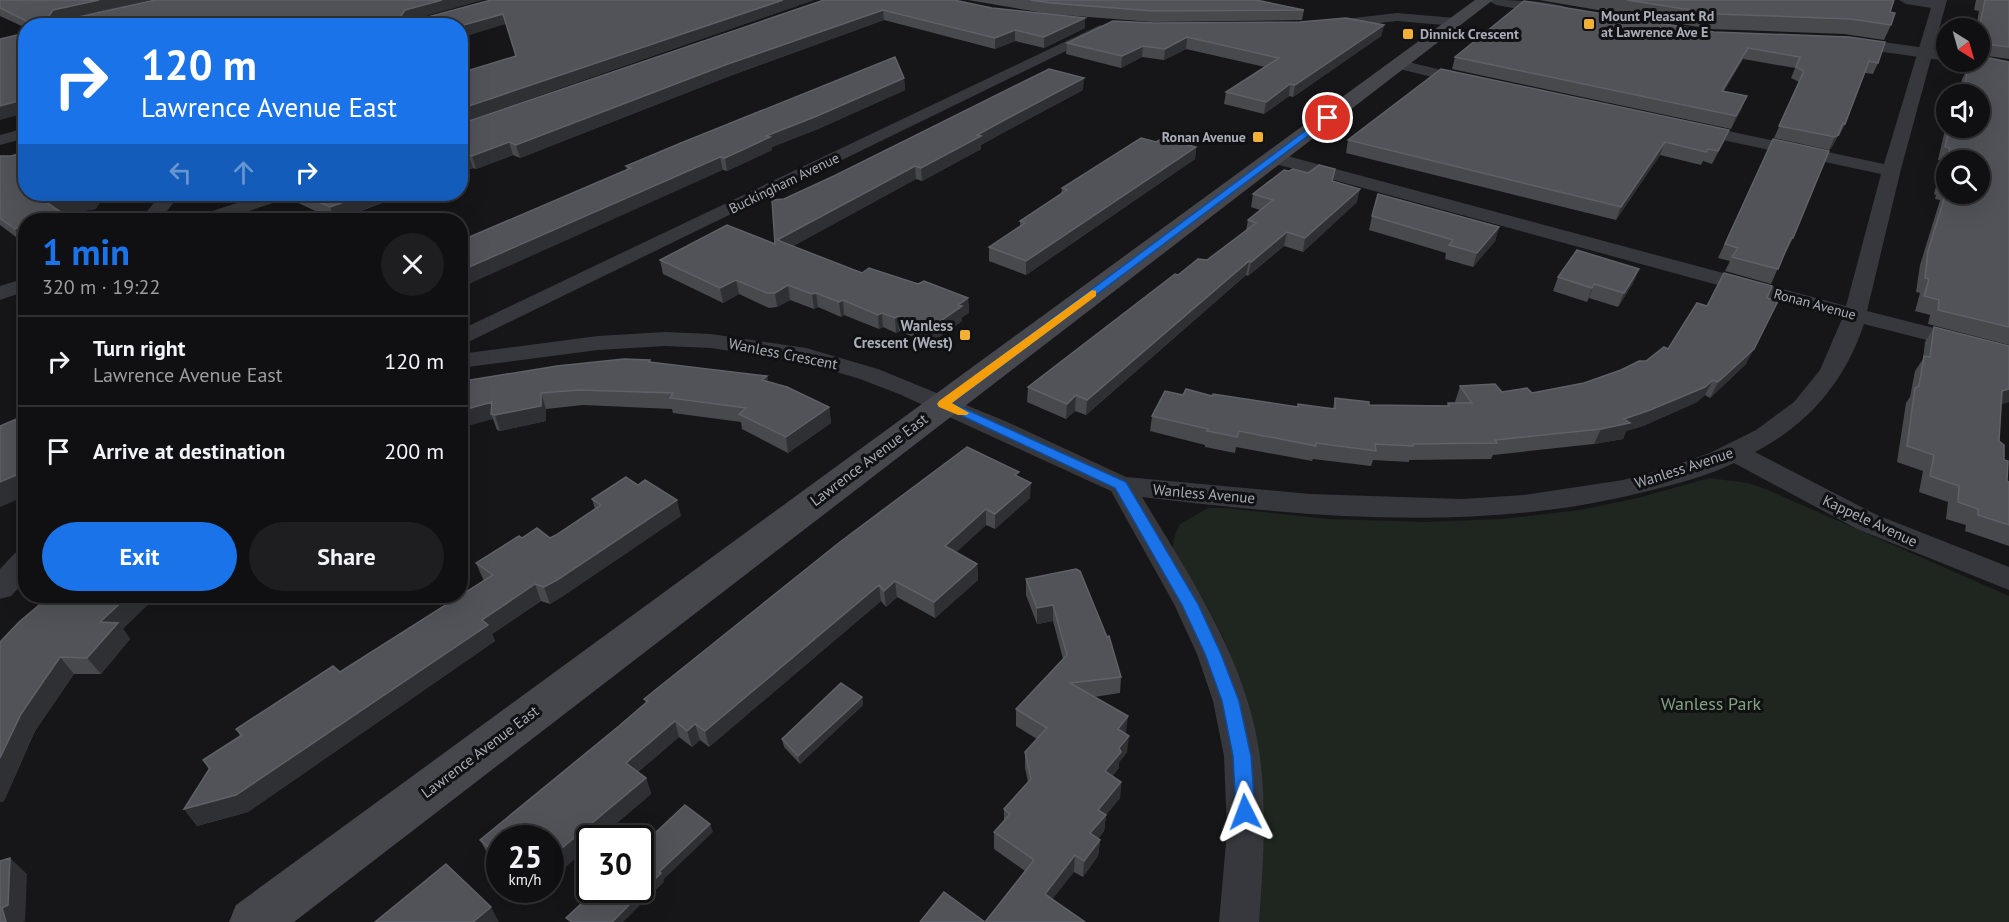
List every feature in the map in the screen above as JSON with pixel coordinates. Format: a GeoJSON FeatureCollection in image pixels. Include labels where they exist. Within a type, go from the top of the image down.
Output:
{"type":"FeatureCollection","features":[{"type":"Feature","properties":{"kind":"main road","name":"Lawrence Avenue East"},"geometry":{"type":"LineString","coordinates":[[254,922],[1485,0]]}},
{"type":"Feature","properties":{"kind":"street"},"geometry":{"type":"LineString","coordinates":[[1496,0],[1583,12],[1551,0]]}},
{"type":"Feature","properties":{"kind":"street"},"geometry":{"type":"LineString","coordinates":[[1906,0],[1939,3]]}},
{"type":"Feature","properties":{"kind":"street","name":"Wanless Avenue"},"geometry":{"type":"LineString","coordinates":[[1121,485],[1306,503],[1373,507],[1479,508],[1614,490],[1672,475],[1736,453],[1789,421],[1814,399],[1834,369],[1854,315],[1891,171],[1939,3]]}},
{"type":"Feature","properties":{"kind":"street"},"geometry":{"type":"LineString","coordinates":[[1318,26],[1398,17],[1455,22]]}},
{"type":"Feature","properties":{"kind":"street","name":"Buckingham Avenue"},"geometry":{"type":"LineString","coordinates":[[468,335],[1113,27],[1084,24]]}},
{"type":"Feature","properties":{"kind":"street"},"geometry":{"type":"LineString","coordinates":[[1824,41],[1869,44],[1936,54]]}},
{"type":"Feature","properties":{"kind":"street"},"geometry":{"type":"LineString","coordinates":[[1400,65],[1482,83]]}},
{"type":"Feature","properties":{"kind":"street"},"geometry":{"type":"LineString","coordinates":[[1668,123],[1891,171]]}},
{"type":"Feature","properties":{"kind":"street"},"geometry":{"type":"LineString","coordinates":[[0,141],[18,135]]}},
{"type":"Feature","properties":{"kind":"street"},"geometry":{"type":"LineString","coordinates":[[0,141],[18,143]]}},
{"type":"Feature","properties":{"kind":"street","name":"Ronan Avenue"},"geometry":{"type":"LineString","coordinates":[[1274,158],[1854,315],[1902,325],[2009,354]]}},
{"type":"Feature","properties":{"kind":"street"},"geometry":{"type":"LineString","coordinates":[[156,213],[165,201]]}},
{"type":"Feature","properties":{"kind":"street"},"geometry":{"type":"LineString","coordinates":[[225,213],[260,201]]}},
{"type":"Feature","properties":{"kind":"street"},"geometry":{"type":"LineString","coordinates":[[0,293],[18,288]]}},
{"type":"Feature","properties":{"kind":"street","name":"Wanless Crescent"},"geometry":{"type":"LineString","coordinates":[[468,360],[598,343],[665,339],[711,341],[795,353],[869,374],[943,404],[1121,485]]}},
{"type":"Feature","properties":{"kind":"street","name":"Kappele Avenue"},"geometry":{"type":"LineString","coordinates":[[1736,453],[1868,522],[2009,579]]}},
{"type":"Feature","properties":{"kind":"street"},"geometry":{"type":"LineString","coordinates":[[1121,485],[1190,604],[1213,654],[1230,701],[1242,756],[1246,831],[1239,922]]}},
{"type":"Feature","properties":{"kind":"street"},"geometry":{"type":"LineString","coordinates":[[0,559],[18,551]]}},
{"type":"Feature","properties":{"kind":"street"},"geometry":{"type":"LineString","coordinates":[[0,588],[18,569]]}},
{"type":"Feature","properties":{"kind":"green space","name":"Wanless Park"},"geometry":{"type":"Polygon","coordinates":[[[1709,478],[1748,483],[1768,490],[2009,596],[2009,922],[1254,922],[1262,852],[1262,818],[1256,750],[1250,717],[1226,643],[1174,552],[1174,540],[1180,524],[1208,508],[1328,519],[1427,522],[1501,519],[1580,510],[1638,498],[1709,478]]]}},
{"type":"Feature","properties":{"kind":"building"},"geometry":{"type":"Polygon","coordinates":[[[0,0],[99,0],[53,10],[49,16],[51,18],[20,18],[0,8],[0,0]]]}},
{"type":"Feature","properties":{"kind":"building"},"geometry":{"type":"Polygon","coordinates":[[[155,0],[442,0],[405,10],[401,16],[403,18],[51,18],[79,17],[155,0]]]}},
{"type":"Feature","properties":{"kind":"building"},"geometry":{"type":"Polygon","coordinates":[[[491,0],[783,0],[468,106],[468,71],[516,56],[503,14],[468,24],[468,18],[403,18],[428,17],[491,0]]]}},
{"type":"Feature","properties":{"kind":"building"},"geometry":{"type":"Polygon","coordinates":[[[824,0],[954,0],[992,8],[1085,18],[1044,37],[1015,30],[995,38],[883,10],[725,65],[516,145],[509,142],[472,156],[468,155],[468,121],[824,0]]]}},
{"type":"Feature","properties":{"kind":"building"},"geometry":{"type":"Polygon","coordinates":[[[1030,0],[1256,0],[1304,10],[1154,11],[1030,0]]]}},
{"type":"Feature","properties":{"kind":"building"},"geometry":{"type":"Polygon","coordinates":[[[1627,0],[1894,0],[1890,12],[1895,13],[1891,25],[1851,19],[1716,14],[1627,0]]]}},
{"type":"Feature","properties":{"kind":"building"},"geometry":{"type":"Polygon","coordinates":[[[1985,0],[2009,0],[2009,47],[1990,45],[1990,18],[1981,18],[1985,0]]]}},
{"type":"Feature","properties":{"kind":"building"},"geometry":{"type":"Polygon","coordinates":[[[1524,1],[1714,32],[1849,37],[1885,42],[1878,63],[1869,61],[1845,124],[1843,123],[1835,137],[1779,126],[1804,71],[1796,67],[1800,57],[1748,48],[1722,91],[1747,96],[1736,116],[1455,57],[1524,1]]]}},
{"type":"Feature","properties":{"kind":"building"},"geometry":{"type":"Polygon","coordinates":[[[1346,18],[1384,25],[1295,85],[1290,84],[1266,102],[1226,92],[1279,58],[1187,37],[1165,49],[1143,46],[1122,56],[1067,43],[1113,21],[1300,22],[1346,18]]]}},
{"type":"Feature","properties":{"kind":"building"},"geometry":{"type":"Polygon","coordinates":[[[18,35],[18,101],[0,106],[0,39],[18,35]]]}},
{"type":"Feature","properties":{"kind":"building"},"geometry":{"type":"Polygon","coordinates":[[[895,57],[904,78],[766,136],[770,137],[725,158],[720,157],[468,267],[468,238],[631,168],[626,166],[895,57]]]}},
{"type":"Feature","properties":{"kind":"building"},"geometry":{"type":"Polygon","coordinates":[[[1990,58],[2009,62],[2009,327],[1938,310],[1939,300],[1924,296],[1929,279],[1925,278],[1928,251],[1942,204],[1990,204],[1990,150],[1950,150],[1950,148],[1945,147],[1947,138],[1990,138],[1990,84],[1965,84],[1967,72],[1990,72],[1990,58]]]}},
{"type":"Feature","properties":{"kind":"building"},"geometry":{"type":"Polygon","coordinates":[[[1049,69],[1084,78],[977,135],[981,136],[921,168],[915,166],[777,240],[862,273],[869,268],[918,284],[924,281],[968,298],[958,305],[962,306],[936,324],[927,328],[898,316],[895,318],[882,313],[878,315],[843,300],[839,302],[788,285],[775,293],[767,293],[736,280],[720,288],[660,260],[727,225],[775,244],[772,200],[784,199],[836,175],[1049,69]]]}},
{"type":"Feature","properties":{"kind":"building"},"geometry":{"type":"Polygon","coordinates":[[[1441,69],[1729,130],[1718,151],[1708,149],[1706,152],[1665,142],[1621,207],[1348,140],[1441,69]]]}},
{"type":"Feature","properties":{"kind":"building"},"geometry":{"type":"Polygon","coordinates":[[[1141,138],[1156,142],[1163,138],[1196,147],[1026,261],[989,247],[1025,223],[1020,221],[1067,190],[1062,188],[1141,138]]]}},
{"type":"Feature","properties":{"kind":"building"},"geometry":{"type":"Polygon","coordinates":[[[1773,139],[1829,151],[1778,269],[1732,257],[1738,248],[1725,244],[1773,139]]]}},
{"type":"Feature","properties":{"kind":"building"},"geometry":{"type":"Polygon","coordinates":[[[18,154],[18,201],[53,201],[46,202],[61,212],[18,213],[18,228],[15,229],[0,218],[0,156],[18,154]]]}},
{"type":"Feature","properties":{"kind":"building"},"geometry":{"type":"Polygon","coordinates":[[[1319,165],[1335,169],[1332,181],[1360,189],[1305,238],[1287,232],[1251,262],[1249,261],[1087,400],[1076,395],[1067,404],[1028,387],[1175,274],[1178,275],[1198,259],[1207,260],[1256,223],[1248,220],[1273,200],[1253,194],[1284,170],[1293,169],[1308,173],[1319,165]]]}},
{"type":"Feature","properties":{"kind":"building"},"geometry":{"type":"Polygon","coordinates":[[[1378,194],[1499,227],[1477,253],[1449,245],[1453,240],[1372,216],[1378,194]]]}},
{"type":"Feature","properties":{"kind":"building"},"geometry":{"type":"Polygon","coordinates":[[[317,201],[347,201],[330,207],[317,201]]]}},
{"type":"Feature","properties":{"kind":"building"},"geometry":{"type":"Polygon","coordinates":[[[1577,250],[1639,269],[1624,293],[1594,284],[1592,288],[1558,277],[1577,250]]]}},
{"type":"Feature","properties":{"kind":"building"},"geometry":{"type":"Polygon","coordinates":[[[1724,273],[1772,286],[1767,298],[1778,301],[1754,349],[1718,382],[1713,380],[1705,387],[1624,419],[1630,423],[1601,429],[1495,440],[1497,443],[1413,444],[1413,446],[1375,444],[1376,451],[1316,443],[1316,446],[1239,431],[1237,437],[1152,416],[1165,391],[1183,395],[1186,389],[1212,396],[1213,394],[1298,407],[1298,404],[1335,409],[1335,398],[1369,402],[1369,405],[1449,406],[1448,403],[1472,403],[1460,386],[1495,384],[1502,392],[1527,388],[1532,393],[1584,383],[1639,361],[1646,361],[1664,347],[1668,349],[1697,303],[1707,306],[1724,273]]]}},
{"type":"Feature","properties":{"kind":"building"},"geometry":{"type":"Polygon","coordinates":[[[1934,327],[2009,346],[2009,389],[2002,391],[1999,441],[2004,445],[2004,460],[2008,461],[2009,525],[1978,515],[1978,509],[1958,502],[1959,486],[1930,476],[1934,455],[1907,446],[1915,388],[1919,386],[1924,356],[1930,357],[1934,327]]]}},
{"type":"Feature","properties":{"kind":"building"},"geometry":{"type":"Polygon","coordinates":[[[624,359],[650,360],[649,362],[767,376],[762,380],[787,387],[829,407],[786,437],[739,414],[746,408],[670,398],[673,393],[579,390],[541,393],[541,406],[495,415],[491,414],[492,402],[468,409],[468,381],[557,366],[624,359]]]}},
{"type":"Feature","properties":{"kind":"building"},"geometry":{"type":"Polygon","coordinates":[[[18,418],[18,474],[0,482],[1,428],[0,426],[18,418]]]}},
{"type":"Feature","properties":{"kind":"building"},"geometry":{"type":"Polygon","coordinates":[[[967,447],[1019,472],[1015,475],[1031,483],[995,514],[986,509],[945,546],[977,564],[934,602],[895,581],[884,591],[879,585],[705,731],[695,724],[687,731],[675,721],[626,763],[646,778],[590,825],[576,825],[576,836],[564,846],[564,825],[498,825],[648,701],[644,699],[840,542],[967,447]]]}},
{"type":"Feature","properties":{"kind":"building"},"geometry":{"type":"Polygon","coordinates":[[[626,477],[638,485],[645,480],[677,500],[557,580],[544,587],[535,584],[482,620],[488,625],[236,795],[184,809],[210,768],[203,760],[242,735],[236,729],[333,666],[340,672],[449,603],[468,603],[468,591],[493,575],[476,563],[519,536],[522,538],[537,528],[550,538],[556,535],[601,505],[592,499],[626,477]]]}},
{"type":"Feature","properties":{"kind":"building"},"geometry":{"type":"Polygon","coordinates":[[[1076,569],[1080,571],[1107,637],[1109,636],[1121,677],[1070,683],[1128,716],[1118,729],[1129,736],[1119,748],[1121,752],[1105,771],[1121,782],[1098,810],[1106,815],[1090,833],[1100,840],[1084,861],[1075,855],[1045,894],[1085,922],[985,922],[1034,860],[994,832],[1010,814],[1004,809],[1031,779],[1025,752],[1047,728],[1016,709],[1067,655],[1053,605],[1037,608],[1026,579],[1076,569]]]}},
{"type":"Feature","properties":{"kind":"building"},"geometry":{"type":"Polygon","coordinates":[[[42,603],[120,603],[100,622],[118,623],[87,658],[60,657],[21,714],[0,758],[0,642],[42,603]]]}},
{"type":"Feature","properties":{"kind":"building"},"geometry":{"type":"Polygon","coordinates":[[[841,683],[862,697],[798,756],[782,739],[841,683]]]}},
{"type":"Feature","properties":{"kind":"building"},"geometry":{"type":"Polygon","coordinates":[[[685,805],[710,824],[659,872],[661,873],[654,880],[654,834],[685,805]]]}},
{"type":"Feature","properties":{"kind":"building"},"geometry":{"type":"Polygon","coordinates":[[[486,835],[486,845],[480,840],[486,835]]]}},
{"type":"Feature","properties":{"kind":"building"},"geometry":{"type":"Polygon","coordinates":[[[10,858],[8,905],[2,908],[6,922],[0,922],[0,861],[10,858]]]}},
{"type":"Feature","properties":{"kind":"building"},"geometry":{"type":"Polygon","coordinates":[[[446,864],[491,907],[473,922],[375,922],[446,864]]]}},
{"type":"Feature","properties":{"kind":"building"},"geometry":{"type":"Polygon","coordinates":[[[944,892],[985,922],[920,922],[944,892]]]}},
{"type":"Feature","properties":{"kind":"building"},"geometry":{"type":"Polygon","coordinates":[[[582,903],[631,903],[612,922],[572,922],[566,918],[582,903]]]}},
{"type":"Feature","properties":{"kind":"slow traffic"},"geometry":{"type":"LineString","coordinates":[[962,413],[943,404],[1092,294]]}},
{"type":"Feature","properties":{"kind":"place","name":"Mount Pleasant Rd at Lawrence Ave E"},"geometry":{"type":"Point","coordinates":[1589,24]}},
{"type":"Feature","properties":{"kind":"place","name":"Dinnick Crescent"},"geometry":{"type":"Point","coordinates":[1408,34]}},
{"type":"Feature","properties":{"kind":"place","name":"Ronan Avenue"},"geometry":{"type":"Point","coordinates":[1258,137]}},
{"type":"Feature","properties":{"kind":"place","name":"Wanless Crescent (West)"},"geometry":{"type":"Point","coordinates":[965,335]}},
{"type":"Feature","properties":{"kind":"route"},"geometry":{"type":"LineString","coordinates":[[1245,812],[1242,756],[1230,701],[1213,654],[1190,604],[1121,485],[943,404],[1328,118]]}}]}
